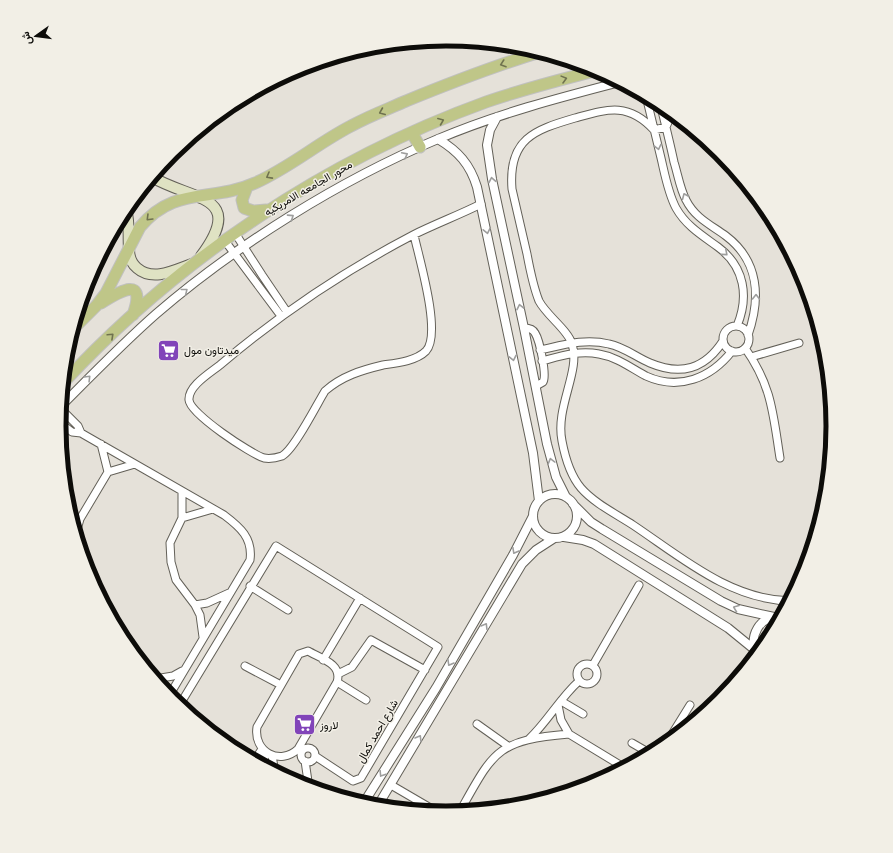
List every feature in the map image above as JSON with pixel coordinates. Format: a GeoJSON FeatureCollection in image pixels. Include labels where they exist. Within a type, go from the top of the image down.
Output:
{"type":"FeatureCollection","features":[{"type":"Feature","properties":{"kind":"main road"},"geometry":{"type":"LineString","coordinates":[[81,321],[96,306],[115,278],[128,248],[140,227],[155,211],[175,200],[248,187],[267,178],[327,140],[368,118],[452,82],[530,55]]}},
{"type":"Feature","properties":{"kind":"main road","name":"محور الجامعه الامريكيه"},"geometry":{"type":"LineString","coordinates":[[69,377],[132,316],[195,262],[268,210],[360,158],[412,133],[501,97],[587,73]]}},
{"type":"Feature","properties":{"kind":"main road"},"geometry":{"type":"LineString","coordinates":[[412,133],[420,147]]}},
{"type":"Feature","properties":{"kind":"main road"},"geometry":{"type":"LineString","coordinates":[[128,219],[129,226],[128,248],[131,261],[136,267],[147,274],[161,274],[195,262],[215,236],[219,223],[219,217],[213,204],[208,200],[169,186],[157,180]]}},
{"type":"Feature","properties":{"kind":"main road"},"geometry":{"type":"LineString","coordinates":[[248,187],[242,200],[244,208],[254,212],[268,210]]}},
{"type":"Feature","properties":{"kind":"main road"},"geometry":{"type":"LineString","coordinates":[[96,306],[122,290],[129,289],[135,293],[138,299],[132,316]]}},
{"type":"Feature","properties":{"kind":"street"},"geometry":{"type":"LineString","coordinates":[[67,401],[155,315],[201,278],[244,247],[314,202],[438,139],[543,102],[613,84]]}},
{"type":"Feature","properties":{"kind":"street"},"geometry":{"type":"LineString","coordinates":[[648,104],[668,189],[676,209],[690,226],[728,255],[736,266],[741,278],[744,302],[737,326]]}},
{"type":"Feature","properties":{"kind":"street"},"geometry":{"type":"LineString","coordinates":[[654,130],[643,119],[629,112],[619,109],[597,112],[536,131],[523,144],[514,159],[511,177],[512,189],[534,286],[544,310],[572,343],[574,353],[574,364],[562,410],[561,430],[564,449],[570,470],[582,489],[601,504],[722,584],[754,595],[785,600]]}},
{"type":"Feature","properties":{"kind":"street"},"geometry":{"type":"LineString","coordinates":[[663,113],[679,182],[686,200],[696,216],[739,247],[749,261],[755,277],[756,292],[753,321],[748,334],[748,344],[745,348],[737,352],[732,352],[723,341]]}},
{"type":"Feature","properties":{"kind":"street"},"geometry":{"type":"LineString","coordinates":[[497,117],[488,139],[488,153],[551,460],[556,477],[566,497],[597,526],[721,601],[756,614],[776,617]]}},
{"type":"Feature","properties":{"kind":"street"},"geometry":{"type":"LineString","coordinates":[[666,127],[669,119]]}},
{"type":"Feature","properties":{"kind":"street"},"geometry":{"type":"LineString","coordinates":[[654,130],[666,127]]}},
{"type":"Feature","properties":{"kind":"street"},"geometry":{"type":"LineString","coordinates":[[366,799],[436,688],[513,554],[539,501],[533,452],[474,176],[467,163],[454,150],[438,139]]}},
{"type":"Feature","properties":{"kind":"street"},"geometry":{"type":"LineString","coordinates":[[414,235],[431,316],[433,335],[429,347],[421,355],[371,368],[334,383],[326,391],[287,452],[283,455],[269,459],[262,457],[204,419],[193,409],[189,400],[190,394],[195,385],[281,316],[354,268],[414,235],[481,204]]}},
{"type":"Feature","properties":{"kind":"street"},"geometry":{"type":"LineString","coordinates":[[235,233],[287,312]]}},
{"type":"Feature","properties":{"kind":"street"},"geometry":{"type":"LineString","coordinates":[[225,241],[281,316]]}},
{"type":"Feature","properties":{"kind":"street"},"geometry":{"type":"LineString","coordinates":[[247,270],[255,264]]}},
{"type":"Feature","properties":{"kind":"street"},"geometry":{"type":"LineString","coordinates":[[540,350],[572,343],[591,341],[610,344],[654,364],[676,370],[688,369],[704,362],[717,351],[723,341],[725,332],[729,329],[737,326],[746,330],[748,334]]}},
{"type":"Feature","properties":{"kind":"street"},"geometry":{"type":"LineString","coordinates":[[524,328],[529,328],[535,334],[540,350],[545,379],[536,386]]}},
{"type":"Feature","properties":{"kind":"street"},"geometry":{"type":"LineString","coordinates":[[751,357],[799,342]]}},
{"type":"Feature","properties":{"kind":"street"},"geometry":{"type":"LineString","coordinates":[[745,348],[764,379],[770,396],[780,458]]}},
{"type":"Feature","properties":{"kind":"street"},"geometry":{"type":"LineString","coordinates":[[542,361],[574,353],[590,353],[609,356],[647,376],[663,382],[676,383],[706,376],[724,362],[732,352]]}},
{"type":"Feature","properties":{"kind":"street"},"geometry":{"type":"LineString","coordinates":[[67,413],[78,426],[81,433]]}},
{"type":"Feature","properties":{"kind":"street"},"geometry":{"type":"LineString","coordinates":[[66,427],[72,432],[81,433],[101,444],[213,509],[240,528],[250,542],[250,560],[172,691]]}},
{"type":"Feature","properties":{"kind":"street"},"geometry":{"type":"LineString","coordinates":[[101,444],[108,472]]}},
{"type":"Feature","properties":{"kind":"street"},"geometry":{"type":"LineString","coordinates":[[79,524],[108,472],[135,464]]}},
{"type":"Feature","properties":{"kind":"street"},"geometry":{"type":"LineString","coordinates":[[182,491],[182,518],[170,543],[170,557],[176,580],[195,605],[203,626],[203,638]]}},
{"type":"Feature","properties":{"kind":"street"},"geometry":{"type":"LineString","coordinates":[[539,501],[552,494],[566,497]]}},
{"type":"Feature","properties":{"kind":"street"},"geometry":{"type":"LineString","coordinates":[[564,537],[572,530],[577,520],[577,515],[573,504]]}},
{"type":"Feature","properties":{"kind":"street"},"geometry":{"type":"LineString","coordinates":[[182,518],[213,509]]}},
{"type":"Feature","properties":{"kind":"street"},"geometry":{"type":"LineString","coordinates":[[532,516],[538,531],[553,539]]}},
{"type":"Feature","properties":{"kind":"street"},"geometry":{"type":"LineString","coordinates":[[381,801],[522,564],[536,550],[553,539],[564,537],[583,540],[594,544],[728,628],[753,651]]}},
{"type":"Feature","properties":{"kind":"street"},"geometry":{"type":"LineString","coordinates":[[182,701],[250,586],[276,546],[360,598],[323,660]]}},
{"type":"Feature","properties":{"kind":"street"},"geometry":{"type":"LineString","coordinates":[[593,665],[639,585]]}},
{"type":"Feature","properties":{"kind":"street"},"geometry":{"type":"LineString","coordinates":[[250,586],[288,610]]}},
{"type":"Feature","properties":{"kind":"street"},"geometry":{"type":"LineString","coordinates":[[195,605],[213,601],[230,592]]}},
{"type":"Feature","properties":{"kind":"street","name":"شارع احمد كمال"},"geometry":{"type":"LineString","coordinates":[[315,756],[353,781],[359,780],[438,647],[360,598]]}},
{"type":"Feature","properties":{"kind":"street"},"geometry":{"type":"LineString","coordinates":[[756,648],[754,637],[758,626],[763,622],[775,618]]}},
{"type":"Feature","properties":{"kind":"street"},"geometry":{"type":"LineString","coordinates":[[338,674],[352,667],[371,640],[425,670]]}},
{"type":"Feature","properties":{"kind":"street"},"geometry":{"type":"LineString","coordinates":[[272,765],[267,753],[257,739],[257,727],[299,654],[308,651],[335,667],[338,674],[337,682],[300,750],[305,761],[308,781]]}},
{"type":"Feature","properties":{"kind":"street"},"geometry":{"type":"LineString","coordinates":[[586,664],[593,665],[597,670],[596,680],[588,685],[579,681],[577,674],[580,667],[586,664]]}},
{"type":"Feature","properties":{"kind":"street"},"geometry":{"type":"LineString","coordinates":[[245,666],[281,685]]}},
{"type":"Feature","properties":{"kind":"street"},"geometry":{"type":"LineString","coordinates":[[161,678],[173,676],[184,670]]}},
{"type":"Feature","properties":{"kind":"street"},"geometry":{"type":"LineString","coordinates":[[529,739],[579,681]]}},
{"type":"Feature","properties":{"kind":"street"},"geometry":{"type":"LineString","coordinates":[[337,682],[366,700]]}},
{"type":"Feature","properties":{"kind":"street"},"geometry":{"type":"LineString","coordinates":[[560,703],[583,714]]}},
{"type":"Feature","properties":{"kind":"street"},"geometry":{"type":"LineString","coordinates":[[560,703],[561,720],[568,734],[620,765]]}},
{"type":"Feature","properties":{"kind":"street"},"geometry":{"type":"LineString","coordinates":[[673,732],[690,705]]}},
{"type":"Feature","properties":{"kind":"street"},"geometry":{"type":"LineString","coordinates":[[477,724],[508,746]]}},
{"type":"Feature","properties":{"kind":"street"},"geometry":{"type":"LineString","coordinates":[[463,806],[484,768],[492,758],[508,746],[529,739],[568,734]]}},
{"type":"Feature","properties":{"kind":"street"},"geometry":{"type":"LineString","coordinates":[[632,743],[645,751]]}},
{"type":"Feature","properties":{"kind":"street"},"geometry":{"type":"LineString","coordinates":[[259,758],[267,753],[289,756],[306,748],[312,749],[315,756],[310,762],[305,761]]}},
{"type":"Feature","properties":{"kind":"street"},"geometry":{"type":"LineString","coordinates":[[263,760],[267,753]]}},
{"type":"Feature","properties":{"kind":"street"},"geometry":{"type":"LineString","coordinates":[[391,785],[427,806]]}},
{"type":"Feature","properties":{"kind":"place","name":"ميدتاون مول"},"geometry":{"type":"Point","coordinates":[168,350]}},
{"type":"Feature","properties":{"kind":"place","name":"لاروز"},"geometry":{"type":"Point","coordinates":[304,725]}}]}
